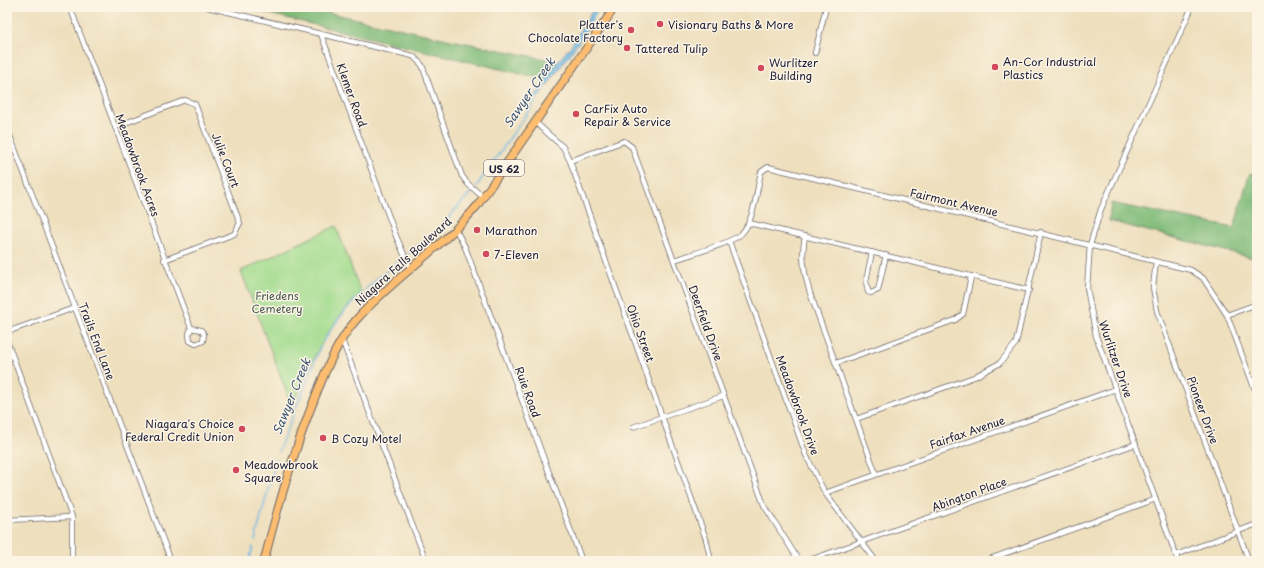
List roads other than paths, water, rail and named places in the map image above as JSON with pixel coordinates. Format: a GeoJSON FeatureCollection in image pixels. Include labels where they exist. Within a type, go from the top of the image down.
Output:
{"type":"FeatureCollection","features":[{"type":"Feature","properties":{"kind":"main road","name":"Niagara Falls Boulevard"},"geometry":{"type":"LineString","coordinates":[[264,561],[291,459],[328,364],[342,340],[355,321],[372,303],[456,230],[484,197],[615,7]]}},
{"type":"Feature","properties":{"kind":"street","name":"Meadowbrook Acres"},"geometry":{"type":"LineString","coordinates":[[70,7],[164,260],[191,328]]}},
{"type":"Feature","properties":{"kind":"street"},"geometry":{"type":"LineString","coordinates":[[207,7],[412,56],[422,65],[462,176],[468,184],[484,197]]}},
{"type":"Feature","properties":{"kind":"street"},"geometry":{"type":"LineString","coordinates":[[815,53],[826,7]]}},
{"type":"Feature","properties":{"kind":"street","name":"Wurlitzer Drive"},"geometry":{"type":"LineString","coordinates":[[1178,561],[1096,336],[1087,288],[1090,245],[1101,209],[1192,7]]}},
{"type":"Feature","properties":{"kind":"street","name":"Klemer Road"},"geometry":{"type":"LineString","coordinates":[[320,34],[391,222],[411,270]]}},
{"type":"Feature","properties":{"kind":"street","name":"Julie Court"},"geometry":{"type":"LineString","coordinates":[[114,127],[185,100],[195,104],[220,169],[240,223],[234,234],[164,260]]}},
{"type":"Feature","properties":{"kind":"street","name":"Ohio Street"},"geometry":{"type":"LineString","coordinates":[[536,122],[562,147],[570,161],[706,539],[711,561]]}},
{"type":"Feature","properties":{"kind":"street","name":"Trails End Lane"},"geometry":{"type":"LineString","coordinates":[[7,128],[170,561]]}},
{"type":"Feature","properties":{"kind":"street","name":"Deerfield Drive"},"geometry":{"type":"LineString","coordinates":[[570,161],[624,141],[632,147],[764,505],[799,561]]}},
{"type":"Feature","properties":{"kind":"street","name":"Fairmont Avenue"},"geometry":{"type":"LineString","coordinates":[[674,260],[729,241],[742,234],[749,222],[762,172],[768,167],[1041,232],[1191,270],[1204,278],[1227,315],[1257,395]]}},
{"type":"Feature","properties":{"kind":"street"},"geometry":{"type":"LineString","coordinates":[[749,222],[1029,290]]}},
{"type":"Feature","properties":{"kind":"street","name":"Ruie Road"},"geometry":{"type":"LineString","coordinates":[[456,230],[465,247],[582,561]]}},
{"type":"Feature","properties":{"kind":"street"},"geometry":{"type":"LineString","coordinates":[[856,419],[974,377],[1000,363],[1016,343],[1041,232]]}},
{"type":"Feature","properties":{"kind":"street"},"geometry":{"type":"LineString","coordinates":[[805,236],[802,253],[804,274],[876,474]]}},
{"type":"Feature","properties":{"kind":"street","name":"Meadowbrook Drive"},"geometry":{"type":"LineString","coordinates":[[729,241],[806,455],[825,493],[860,542],[876,561]]}},
{"type":"Feature","properties":{"kind":"street"},"geometry":{"type":"LineString","coordinates":[[872,252],[866,285],[868,292],[871,293],[878,290],[886,255]]}},
{"type":"Feature","properties":{"kind":"street","name":"Pioneer Drive"},"geometry":{"type":"LineString","coordinates":[[1156,262],[1153,287],[1157,311],[1249,561]]}},
{"type":"Feature","properties":{"kind":"street"},"geometry":{"type":"LineString","coordinates":[[836,364],[955,320],[963,314],[971,277]]}},
{"type":"Feature","properties":{"kind":"street"},"geometry":{"type":"LineString","coordinates":[[1227,315],[1257,304]]}},
{"type":"Feature","properties":{"kind":"street"},"geometry":{"type":"LineString","coordinates":[[7,332],[74,308]]}},
{"type":"Feature","properties":{"kind":"street"},"geometry":{"type":"LineString","coordinates":[[342,340],[426,561]]}},
{"type":"Feature","properties":{"kind":"street"},"geometry":{"type":"LineString","coordinates":[[7,341],[72,517],[72,561]]}},
{"type":"Feature","properties":{"kind":"street","name":"Fairfax Avenue"},"geometry":{"type":"LineString","coordinates":[[825,493],[1116,389]]}},
{"type":"Feature","properties":{"kind":"street"},"geometry":{"type":"LineString","coordinates":[[633,427],[723,396]]}},
{"type":"Feature","properties":{"kind":"street","name":"Abington Place"},"geometry":{"type":"LineString","coordinates":[[807,561],[1136,444]]}},
{"type":"Feature","properties":{"kind":"street"},"geometry":{"type":"LineString","coordinates":[[984,561],[1156,499]]}},
{"type":"Feature","properties":{"kind":"street"},"geometry":{"type":"LineString","coordinates":[[7,520],[72,517]]}},
{"type":"Feature","properties":{"kind":"street"},"geometry":{"type":"LineString","coordinates":[[1176,555],[1257,524]]}},
{"type":"Feature","properties":{"kind":"water"},"geometry":{"type":"Polygon","coordinates":[[[595,7],[600,7],[578,43],[538,98],[535,96],[556,64],[570,47],[595,7]]]}},
{"type":"Feature","properties":{"kind":"waterway","name":"Sawyer Creek"},"geometry":{"type":"LineString","coordinates":[[476,187],[539,96]]}},
{"type":"Feature","properties":{"kind":"waterway","name":"Sawyer Creek"},"geometry":{"type":"LineString","coordinates":[[408,254],[440,227],[472,191]]}},
{"type":"Feature","properties":{"kind":"waterway","name":"Sawyer Creek"},"geometry":{"type":"LineString","coordinates":[[323,342],[348,307],[369,286],[402,259]]}},
{"type":"Feature","properties":{"kind":"waterway","name":"Sawyer Creek"},"geometry":{"type":"LineString","coordinates":[[278,452],[321,346]]}},
{"type":"Feature","properties":{"kind":"waterway","name":"Sawyer Creek"},"geometry":{"type":"LineString","coordinates":[[255,540],[276,459]]}},
{"type":"Feature","properties":{"kind":"waterway","name":"Sawyer Creek"},"geometry":{"type":"LineString","coordinates":[[249,561],[253,547]]}},
{"type":"Feature","properties":{"kind":"place","name":"Visionary Baths & More"},"geometry":{"type":"Point","coordinates":[660,24]}},
{"type":"Feature","properties":{"kind":"place","name":"Platter's Chocolate Factory"},"geometry":{"type":"Point","coordinates":[631,30]}},
{"type":"Feature","properties":{"kind":"place","name":"Tattered Tulip"},"geometry":{"type":"Point","coordinates":[627,48]}},
{"type":"Feature","properties":{"kind":"place","name":"An-Cor Industrial Plastics"},"geometry":{"type":"Point","coordinates":[995,67]}},
{"type":"Feature","properties":{"kind":"place","name":"Wurlitzer Building"},"geometry":{"type":"Point","coordinates":[761,68]}},
{"type":"Feature","properties":{"kind":"place","name":"CarFix Auto Repair & Service"},"geometry":{"type":"Point","coordinates":[576,114]}},
{"type":"Feature","properties":{"kind":"place","name":"Marathon"},"geometry":{"type":"Point","coordinates":[477,230]}},
{"type":"Feature","properties":{"kind":"place","name":"7-Eleven"},"geometry":{"type":"Point","coordinates":[486,254]}},
{"type":"Feature","properties":{"kind":"place","name":"Niagara's Choice Federal Credit Union"},"geometry":{"type":"Point","coordinates":[242,429]}},
{"type":"Feature","properties":{"kind":"place","name":"B Cozy Motel"},"geometry":{"type":"Point","coordinates":[323,438]}},
{"type":"Feature","properties":{"kind":"place","name":"Meadowbrook Square"},"geometry":{"type":"Point","coordinates":[236,470]}},
{"type":"Feature","properties":{"kind":"park label","name":"Friedens Cemetery"},"geometry":{"type":"Point","coordinates":[277,301]}}]}
